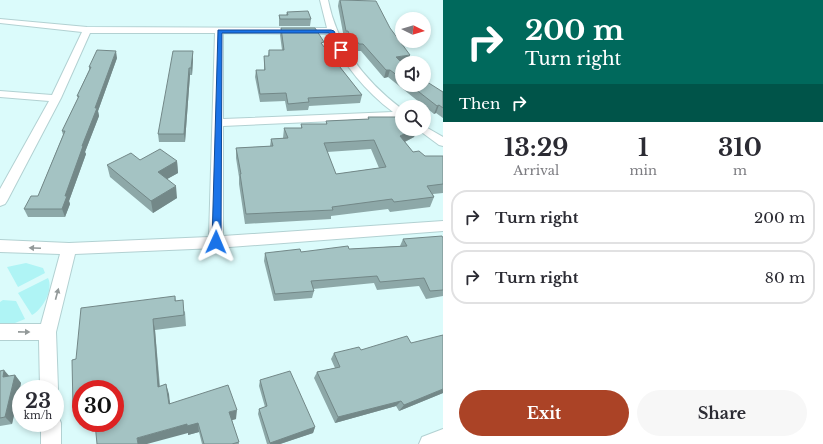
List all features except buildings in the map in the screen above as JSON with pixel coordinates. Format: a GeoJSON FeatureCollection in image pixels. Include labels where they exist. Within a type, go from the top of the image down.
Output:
{"type":"FeatureCollection","features":[{"type":"Feature","properties":{"kind":"street"},"geometry":{"type":"LineString","coordinates":[[324,0],[325,11],[331,31],[341,50],[359,74],[395,109]]}},
{"type":"Feature","properties":{"kind":"street"},"geometry":{"type":"LineString","coordinates":[[0,21],[87,30],[331,31]]}},
{"type":"Feature","properties":{"kind":"street"},"geometry":{"type":"LineString","coordinates":[[0,201],[5,181],[56,98],[87,30]]}},
{"type":"Feature","properties":{"kind":"street"},"geometry":{"type":"LineString","coordinates":[[216,242],[220,31]]}},
{"type":"Feature","properties":{"kind":"street"},"geometry":{"type":"LineString","coordinates":[[0,94],[56,98]]}},
{"type":"Feature","properties":{"kind":"street"},"geometry":{"type":"LineString","coordinates":[[218,123],[395,114]]}},
{"type":"Feature","properties":{"kind":"street"},"geometry":{"type":"LineString","coordinates":[[431,134],[443,142]]}},
{"type":"Feature","properties":{"kind":"street"},"geometry":{"type":"LineString","coordinates":[[0,246],[69,249],[216,242],[443,226]]}},
{"type":"Feature","properties":{"kind":"street"},"geometry":{"type":"LineString","coordinates":[[49,380],[47,332],[69,249]]}},
{"type":"Feature","properties":{"kind":"street"},"geometry":{"type":"LineString","coordinates":[[0,332],[47,332]]}},
{"type":"Feature","properties":{"kind":"street"},"geometry":{"type":"LineString","coordinates":[[51,432],[51,444]]}},
{"type":"Feature","properties":{"kind":"street"},"geometry":{"type":"LineString","coordinates":[[429,444],[443,439]]}},
{"type":"Feature","properties":{"kind":"shaded area"},"geometry":{"type":"Polygon","coordinates":[[[26,263],[43,268],[45,273],[18,287],[7,267],[26,263]]]}},
{"type":"Feature","properties":{"kind":"shaded area"},"geometry":{"type":"Polygon","coordinates":[[[48,278],[49,288],[46,299],[40,309],[32,315],[18,293],[48,278]]]}},
{"type":"Feature","properties":{"kind":"shaded area"},"geometry":{"type":"Polygon","coordinates":[[[3,300],[16,301],[25,319],[15,323],[0,324],[0,302],[3,300]]]}},
{"type":"Feature","properties":{"kind":"route"},"geometry":{"type":"LineString","coordinates":[[216,242],[220,31],[331,31],[341,50]]}}]}
